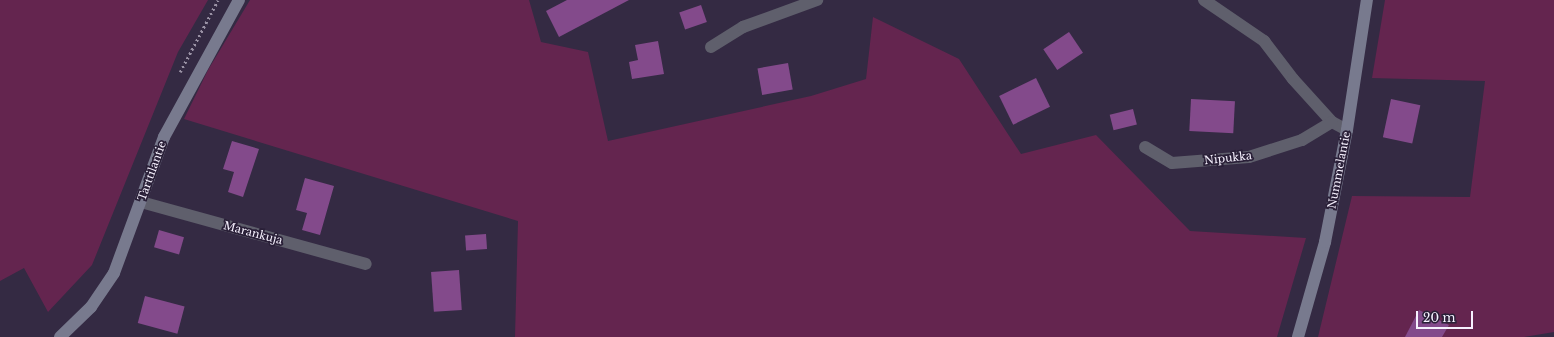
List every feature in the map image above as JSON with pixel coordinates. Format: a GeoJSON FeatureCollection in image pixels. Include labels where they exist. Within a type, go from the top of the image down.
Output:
{"type":"FeatureCollection","features":[{"type":"Feature","properties":{"kind":"street","name":"Tarttilantie"},"geometry":{"type":"LineString","coordinates":[[61,337],[91,307],[114,273],[164,137],[239,0]]}},
{"type":"Feature","properties":{"kind":"street"},"geometry":{"type":"LineString","coordinates":[[711,48],[742,27],[817,0]]}},
{"type":"Feature","properties":{"kind":"street"},"geometry":{"type":"LineString","coordinates":[[1204,0],[1264,41],[1293,79],[1332,122],[1347,130]]}},
{"type":"Feature","properties":{"kind":"street","name":"Nummelantie"},"geometry":{"type":"LineString","coordinates":[[1298,337],[1325,242],[1347,130],[1368,0]]}},
{"type":"Feature","properties":{"kind":"street","name":"Nipukka"},"geometry":{"type":"LineString","coordinates":[[1145,147],[1172,163],[1250,157],[1302,140],[1332,122]]}},
{"type":"Feature","properties":{"kind":"street","name":"Marankuja"},"geometry":{"type":"LineString","coordinates":[[141,202],[366,264]]}},
{"type":"Feature","properties":{"kind":"shaded area"},"geometry":{"type":"Polygon","coordinates":[[[0,0],[208,0],[178,52],[92,265],[48,312],[24,268],[0,281],[0,0]]]}},
{"type":"Feature","properties":{"kind":"shaded area"},"geometry":{"type":"Polygon","coordinates":[[[250,0],[529,0],[541,42],[588,52],[608,141],[811,96],[866,79],[873,17],[959,59],[1021,154],[1096,135],[1190,231],[1306,238],[1277,337],[515,337],[518,221],[184,119],[208,70],[250,0]]]}},
{"type":"Feature","properties":{"kind":"shaded area"},"geometry":{"type":"Polygon","coordinates":[[[1385,0],[1554,0],[1554,332],[1524,337],[1318,337],[1352,196],[1470,197],[1485,81],[1372,78],[1385,0]]]}},
{"type":"Feature","properties":{"kind":"building"},"geometry":{"type":"Polygon","coordinates":[[[567,0],[629,0],[559,37],[546,11],[567,0]]]}},
{"type":"Feature","properties":{"kind":"building"},"geometry":{"type":"Polygon","coordinates":[[[701,5],[707,22],[685,30],[679,12],[701,5]]]}},
{"type":"Feature","properties":{"kind":"building"},"geometry":{"type":"Polygon","coordinates":[[[1069,32],[1083,53],[1057,70],[1043,49],[1069,32]]]}},
{"type":"Feature","properties":{"kind":"building"},"geometry":{"type":"Polygon","coordinates":[[[658,41],[664,74],[632,79],[629,62],[638,60],[635,45],[658,41]]]}},
{"type":"Feature","properties":{"kind":"building"},"geometry":{"type":"Polygon","coordinates":[[[788,63],[793,90],[762,95],[757,68],[788,63]]]}},
{"type":"Feature","properties":{"kind":"building"},"geometry":{"type":"Polygon","coordinates":[[[1036,78],[1050,107],[1013,125],[999,96],[1036,78]]]}},
{"type":"Feature","properties":{"kind":"building"},"geometry":{"type":"Polygon","coordinates":[[[1191,99],[1235,101],[1233,133],[1189,131],[1191,99]]]}},
{"type":"Feature","properties":{"kind":"building"},"geometry":{"type":"Polygon","coordinates":[[[1391,99],[1420,105],[1412,143],[1383,137],[1391,99]]]}},
{"type":"Feature","properties":{"kind":"building"},"geometry":{"type":"Polygon","coordinates":[[[1133,109],[1137,125],[1114,130],[1110,115],[1133,109]]]}},
{"type":"Feature","properties":{"kind":"building"},"geometry":{"type":"Polygon","coordinates":[[[232,141],[259,149],[243,197],[228,192],[234,172],[223,169],[232,141]]]}},
{"type":"Feature","properties":{"kind":"building"},"geometry":{"type":"Polygon","coordinates":[[[305,178],[334,186],[320,235],[302,230],[307,213],[296,210],[305,178]]]}},
{"type":"Feature","properties":{"kind":"building"},"geometry":{"type":"Polygon","coordinates":[[[159,230],[184,237],[179,254],[154,247],[159,230]]]}},
{"type":"Feature","properties":{"kind":"building"},"geometry":{"type":"Polygon","coordinates":[[[486,234],[487,249],[466,250],[465,235],[486,234]]]}},
{"type":"Feature","properties":{"kind":"building"},"geometry":{"type":"Polygon","coordinates":[[[459,270],[462,310],[434,312],[431,272],[459,270]]]}},
{"type":"Feature","properties":{"kind":"building"},"geometry":{"type":"Polygon","coordinates":[[[145,296],[185,307],[177,334],[138,323],[145,296]]]}},
{"type":"Feature","properties":{"kind":"building"},"geometry":{"type":"Polygon","coordinates":[[[1419,310],[1449,325],[1442,337],[1405,337],[1419,310]]]}}]}
